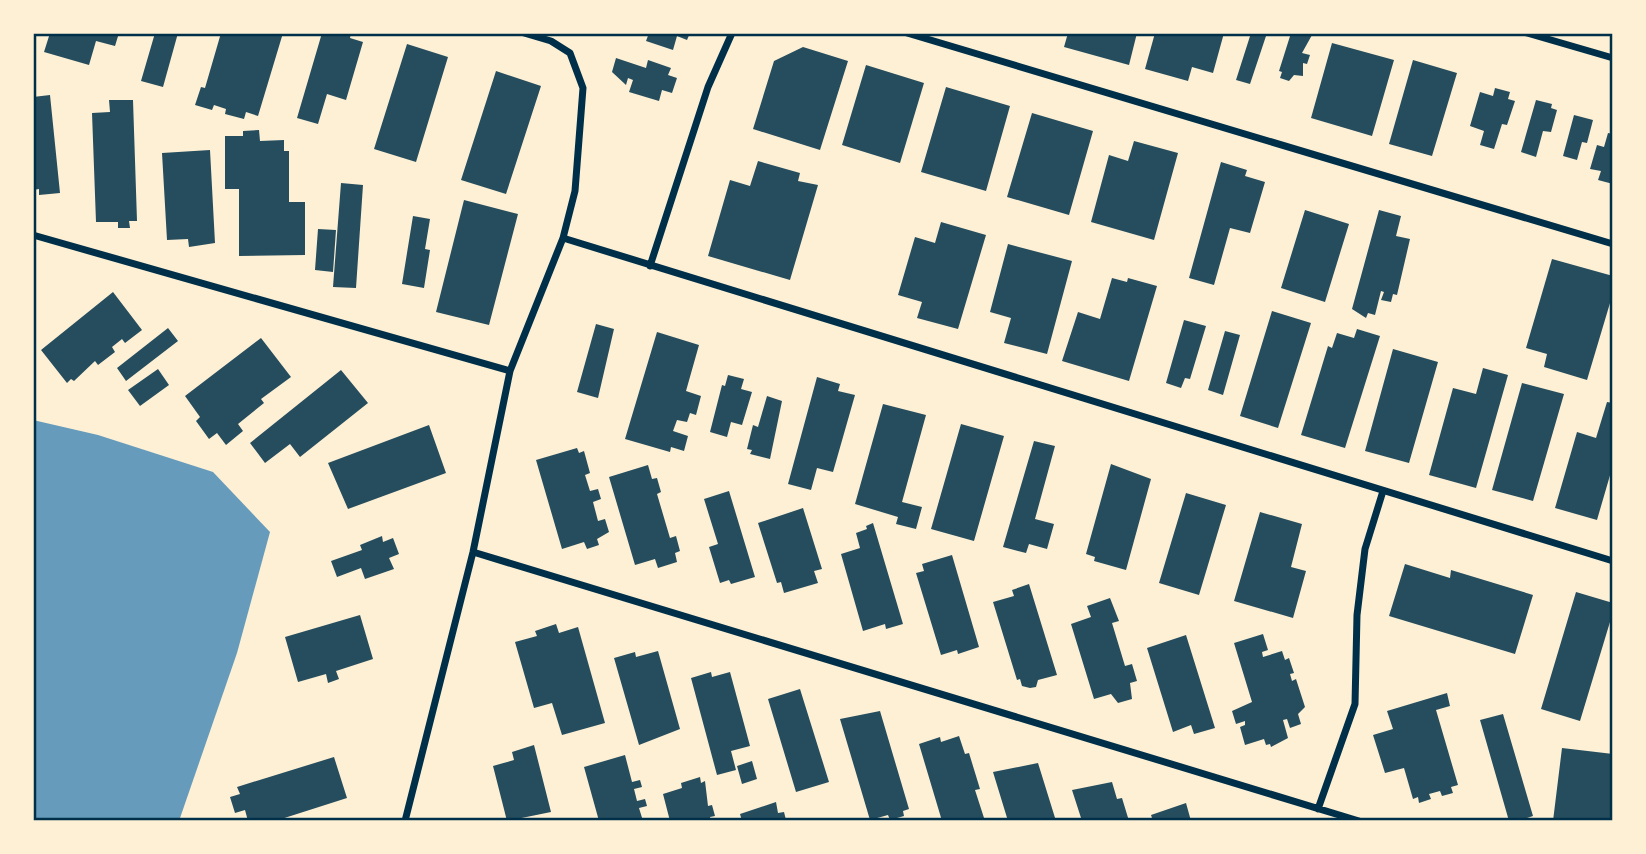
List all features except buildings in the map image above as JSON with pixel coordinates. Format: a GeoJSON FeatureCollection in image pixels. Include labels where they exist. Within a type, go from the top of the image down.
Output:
{"type":"FeatureCollection","features":[{"type":"Feature","properties":{"kind":"street"},"geometry":{"type":"LineString","coordinates":[[405,821],[473,552],[510,370],[563,239],[575,191],[583,88],[570,52],[551,41],[524,33]]}},
{"type":"Feature","properties":{"kind":"street"},"geometry":{"type":"LineString","coordinates":[[650,266],[673,187],[708,87],[732,33]]}},
{"type":"Feature","properties":{"kind":"street"},"geometry":{"type":"LineString","coordinates":[[907,33],[1613,244]]}},
{"type":"Feature","properties":{"kind":"street"},"geometry":{"type":"LineString","coordinates":[[1527,33],[1613,58]]}},
{"type":"Feature","properties":{"kind":"street"},"geometry":{"type":"LineString","coordinates":[[33,235],[510,370]]}},
{"type":"Feature","properties":{"kind":"street"},"geometry":{"type":"LineString","coordinates":[[563,239],[1613,561]]}},
{"type":"Feature","properties":{"kind":"street"},"geometry":{"type":"LineString","coordinates":[[1318,808],[1355,704],[1357,615],[1365,549],[1383,491]]}},
{"type":"Feature","properties":{"kind":"street"},"geometry":{"type":"LineString","coordinates":[[473,552],[1359,821]]}},
{"type":"Feature","properties":{"kind":"water"},"geometry":{"type":"Polygon","coordinates":[[[33,420],[98,435],[213,472],[270,532],[237,653],[179,821],[33,821],[33,420]]]}}]}
